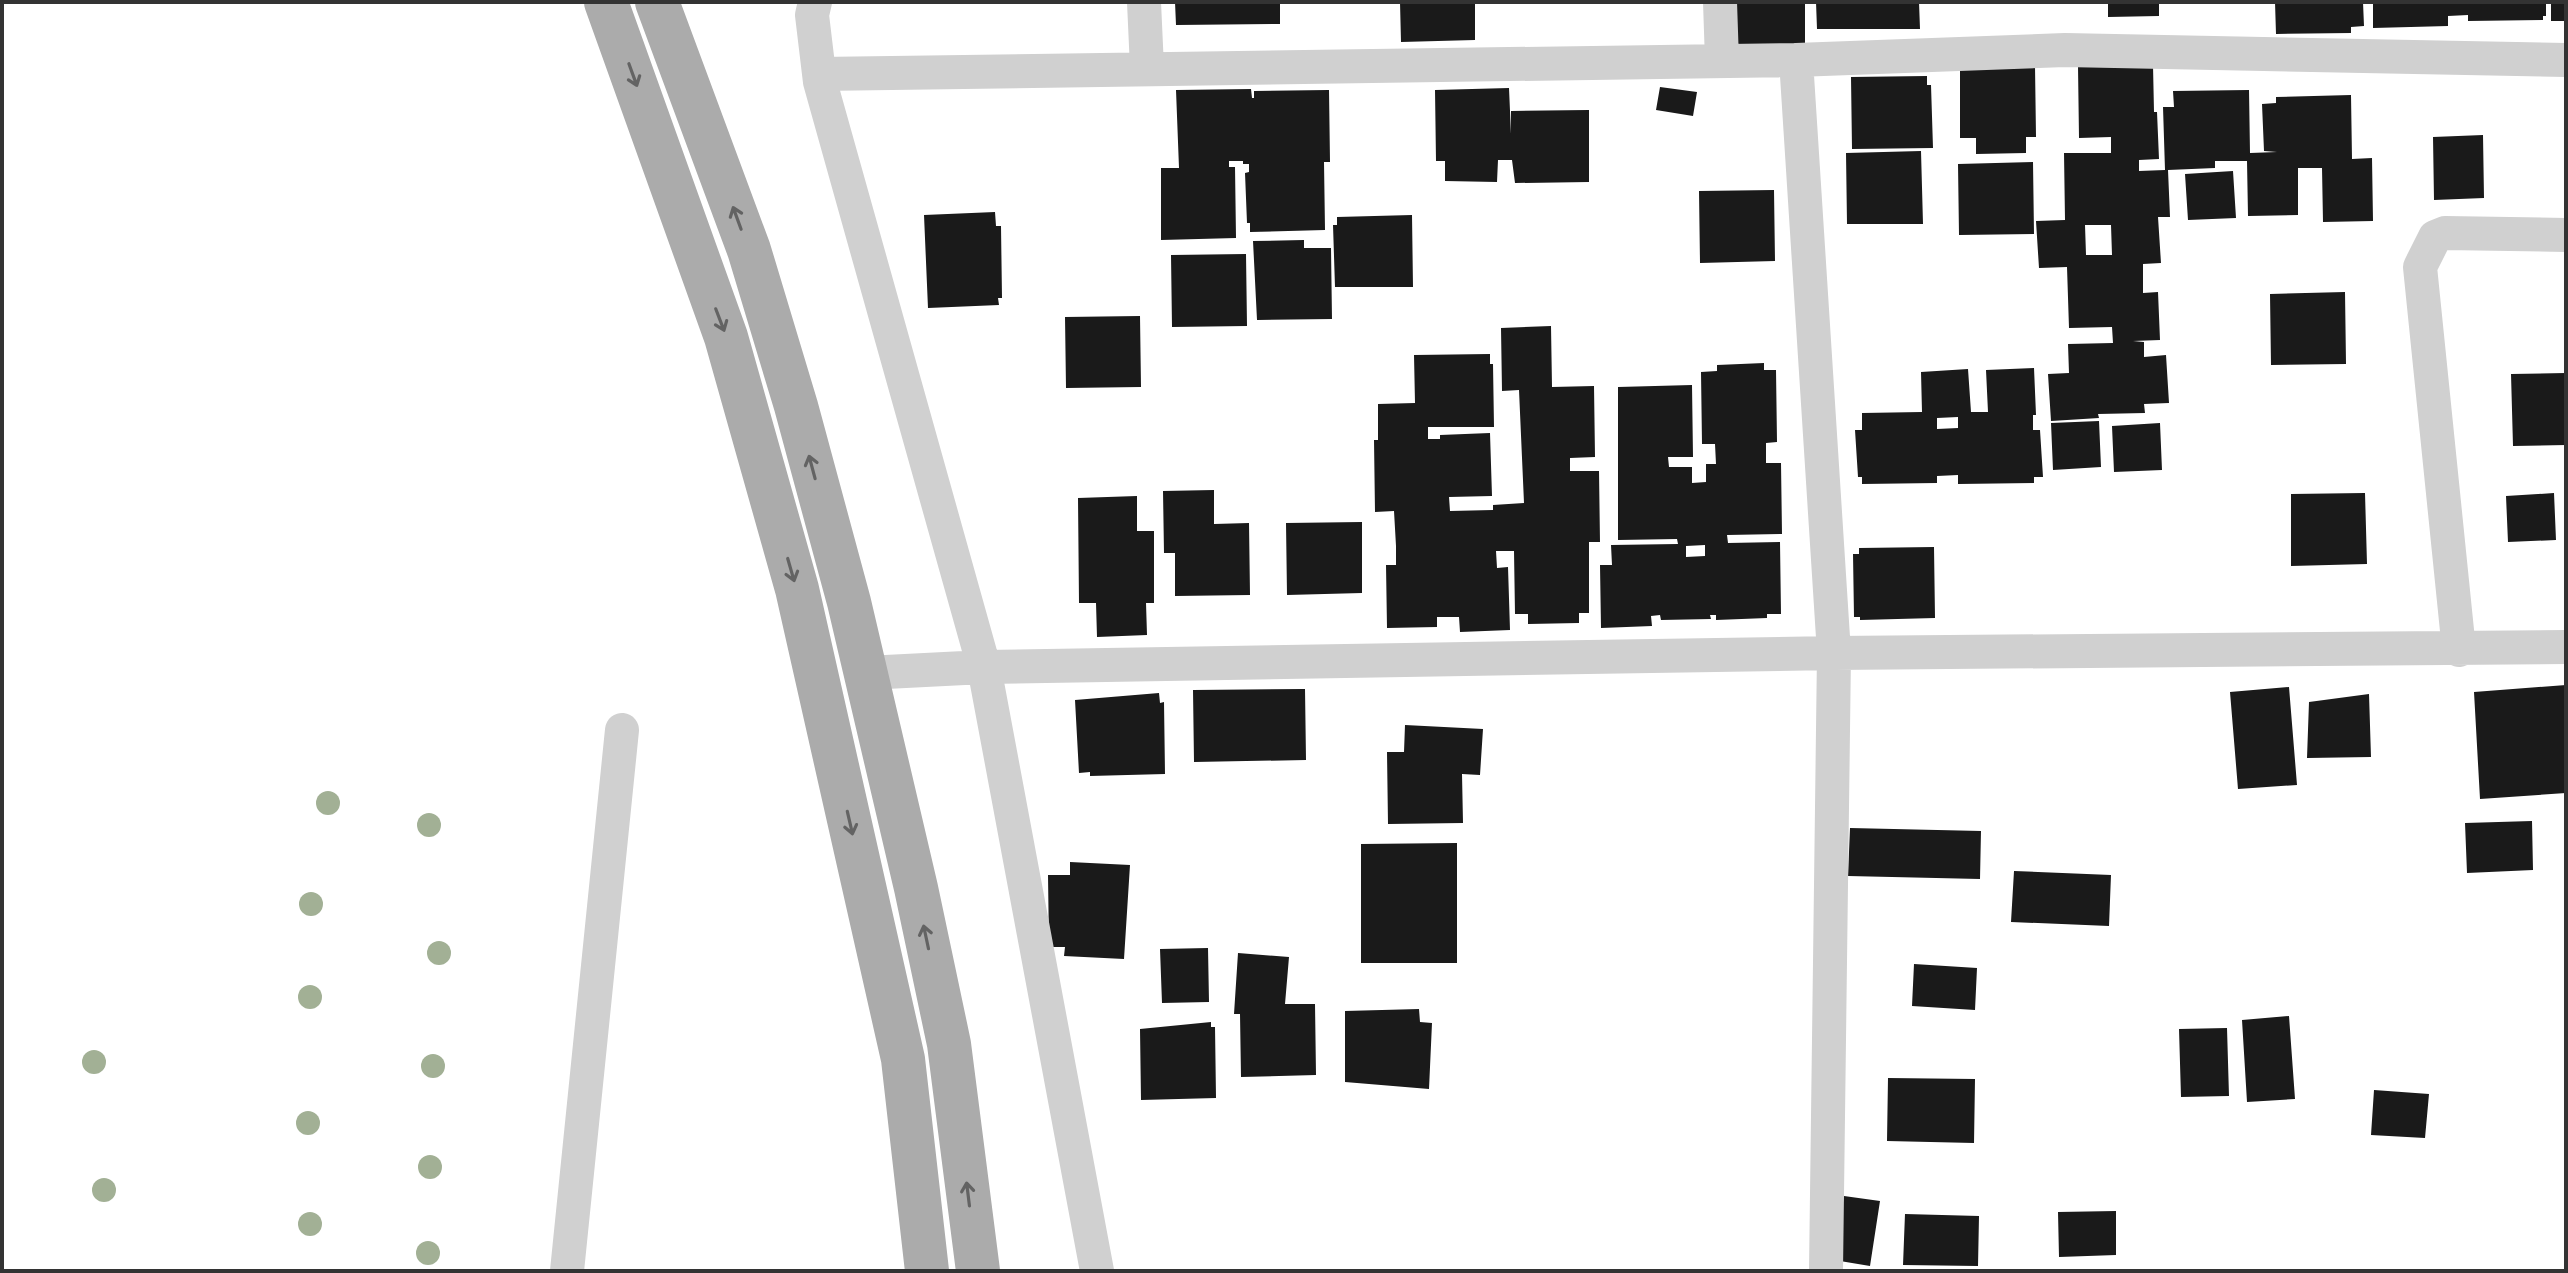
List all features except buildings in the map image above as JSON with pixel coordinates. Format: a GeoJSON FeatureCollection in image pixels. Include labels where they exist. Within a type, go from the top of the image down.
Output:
{"type":"FeatureCollection","features":[{"type":"Feature","properties":{"kind":"main road"},"geometry":{"type":"LineString","coordinates":[[606,2],[726,337],[797,589],[903,1059],[927,1271]]}},
{"type":"Feature","properties":{"kind":"main road"},"geometry":{"type":"LineString","coordinates":[[657,2],[749,250],[796,406],[866,673],[913,872],[949,1044],[978,1271]]}},
{"type":"Feature","properties":{"kind":"street"},"geometry":{"type":"LineString","coordinates":[[815,2],[812,15],[819,74],[984,667],[1097,1271]]}},
{"type":"Feature","properties":{"kind":"street"},"geometry":{"type":"LineString","coordinates":[[1144,2],[1147,68]]}},
{"type":"Feature","properties":{"kind":"street"},"geometry":{"type":"LineString","coordinates":[[1720,2],[1722,61]]}},
{"type":"Feature","properties":{"kind":"street"},"geometry":{"type":"LineString","coordinates":[[819,74],[1796,60],[2065,50],[2566,60]]}},
{"type":"Feature","properties":{"kind":"street"},"geometry":{"type":"LineString","coordinates":[[1796,60],[1834,653],[1826,1271]]}},
{"type":"Feature","properties":{"kind":"street"},"geometry":{"type":"LineString","coordinates":[[2459,650],[2420,267],[2435,237],[2445,233],[2566,235]]}},
{"type":"Feature","properties":{"kind":"street"},"geometry":{"type":"LineString","coordinates":[[866,673],[984,667],[1834,653],[2566,647]]}},
{"type":"Feature","properties":{"kind":"street"},"geometry":{"type":"LineString","coordinates":[[567,1271],[622,730]]}}]}
